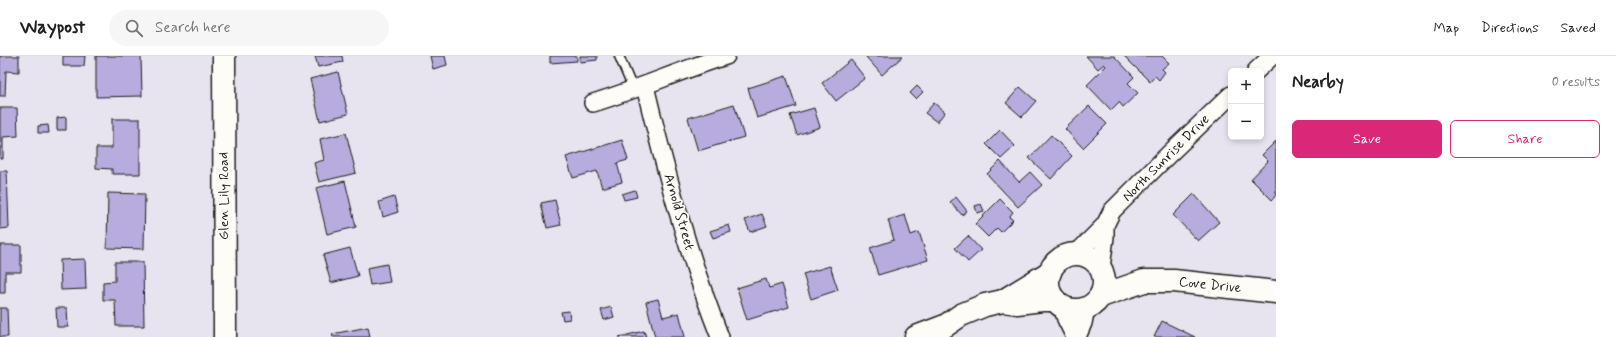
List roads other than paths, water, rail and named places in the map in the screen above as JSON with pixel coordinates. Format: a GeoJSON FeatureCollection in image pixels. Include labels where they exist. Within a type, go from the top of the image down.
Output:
{"type":"FeatureCollection","features":[{"type":"Feature","properties":{"kind":"street","name":"Glen Lily Road"},"geometry":{"type":"LineString","coordinates":[[224,56],[225,337]]}},
{"type":"Feature","properties":{"kind":"street"},"geometry":{"type":"LineString","coordinates":[[593,103],[704,62],[726,56]]}},
{"type":"Feature","properties":{"kind":"street"},"geometry":{"type":"LineString","coordinates":[[1259,68],[1272,56]]}},
{"type":"Feature","properties":{"kind":"street","name":"Arnold Street"},"geometry":{"type":"LineString","coordinates":[[639,87],[658,140],[701,285],[720,337]]}},
{"type":"Feature","properties":{"kind":"street","name":"North Sunrise Drive"},"geometry":{"type":"LineString","coordinates":[[1003,302],[1050,272],[1058,260],[1067,255],[1076,254],[1105,225],[1112,211],[1228,98]]}},
{"type":"Feature","properties":{"kind":"street","name":"North Sunrise Drive"},"geometry":{"type":"LineString","coordinates":[[916,337],[945,326],[961,315],[985,305],[1003,302],[1017,303],[1042,300],[1059,303],[1067,308],[1076,310],[1093,302],[1104,287],[1104,277],[1101,270],[1105,225]]}},
{"type":"Feature","properties":{"kind":"street"},"geometry":{"type":"LineString","coordinates":[[1076,254],[1086,256],[1094,260],[1101,270]]}},
{"type":"Feature","properties":{"kind":"street","name":"Cove Drive"},"geometry":{"type":"LineString","coordinates":[[1101,270],[1130,276],[1144,281],[1174,281],[1276,292]]}},
{"type":"Feature","properties":{"kind":"street"},"geometry":{"type":"LineString","coordinates":[[1050,272],[1049,286],[1052,296],[1059,303],[1076,337]]}},
{"type":"Feature","properties":{"kind":"street","name":"Cove Drive"},"geometry":{"type":"LineString","coordinates":[[1093,302],[1144,281]]}},
{"type":"Feature","properties":{"kind":"street"},"geometry":{"type":"LineString","coordinates":[[1076,337],[1093,302]]}},
{"type":"Feature","properties":{"kind":"lane"},"geometry":{"type":"LineString","coordinates":[[620,56],[622,67],[639,87]]}}]}
